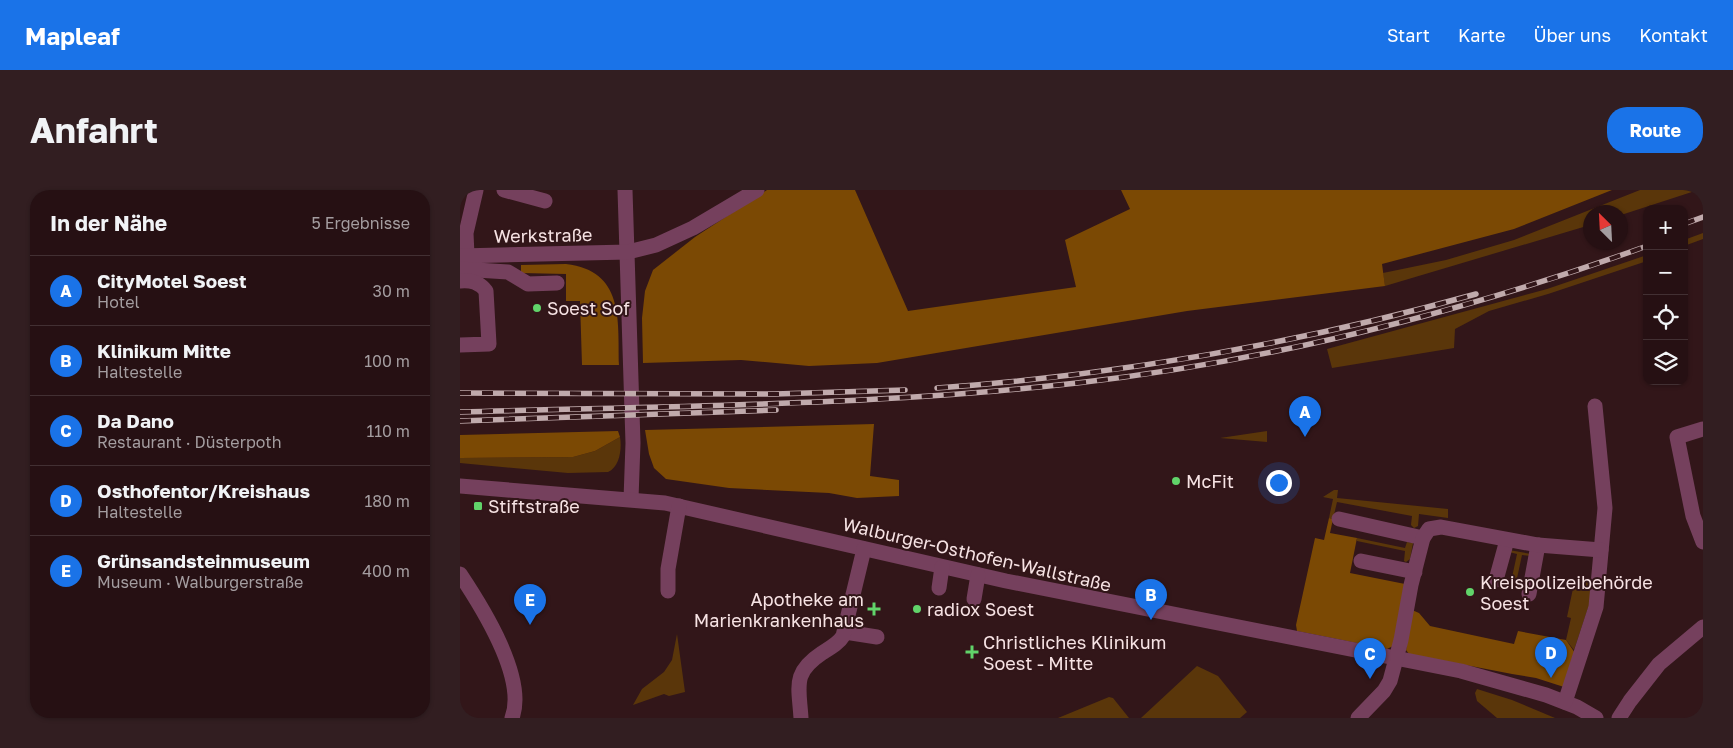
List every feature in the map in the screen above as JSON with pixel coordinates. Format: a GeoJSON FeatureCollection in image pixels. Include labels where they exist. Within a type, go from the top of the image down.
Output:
{"type":"FeatureCollection","features":[{"type":"Feature","properties":{"kind":"street"},"geometry":{"type":"LineString","coordinates":[[464,255],[466,232],[476,190]]}},
{"type":"Feature","properties":{"kind":"street"},"geometry":{"type":"LineString","coordinates":[[504,190],[545,201]]}},
{"type":"Feature","properties":{"kind":"street"},"geometry":{"type":"LineString","coordinates":[[625,190],[633,443],[631,499]]}},
{"type":"Feature","properties":{"kind":"street","name":"Werkstraße"},"geometry":{"type":"LineString","coordinates":[[464,255],[628,252],[656,245],[693,228],[757,190]]}},
{"type":"Feature","properties":{"kind":"street"},"geometry":{"type":"LineString","coordinates":[[460,269],[508,272],[528,284],[556,283]]}},
{"type":"Feature","properties":{"kind":"street"},"geometry":{"type":"LineString","coordinates":[[460,280],[476,282],[486,291],[488,298],[489,344],[460,345]]}},
{"type":"Feature","properties":{"kind":"street"},"geometry":{"type":"LineString","coordinates":[[1565,702],[1596,607],[1605,508],[1595,406]]}},
{"type":"Feature","properties":{"kind":"street"},"geometry":{"type":"LineString","coordinates":[[1703,429],[1677,437],[1693,516],[1703,542]]}},
{"type":"Feature","properties":{"kind":"street","name":"Walburger-Osthofen-Wallstraße"},"geometry":{"type":"LineString","coordinates":[[460,486],[631,499],[679,506],[978,575],[1479,676],[1565,702],[1596,718]]}},
{"type":"Feature","properties":{"kind":"street"},"geometry":{"type":"LineString","coordinates":[[668,591],[668,569],[679,506]]}},
{"type":"Feature","properties":{"kind":"street"},"geometry":{"type":"LineString","coordinates":[[1339,519],[1423,538]]}},
{"type":"Feature","properties":{"kind":"street"},"geometry":{"type":"LineString","coordinates":[[1358,718],[1384,691],[1390,681],[1423,538],[1429,529],[1440,527],[1538,545],[1601,550]]}},
{"type":"Feature","properties":{"kind":"street"},"geometry":{"type":"LineString","coordinates":[[1496,580],[1506,540]]}},
{"type":"Feature","properties":{"kind":"street"},"geometry":{"type":"LineString","coordinates":[[1529,594],[1538,545]]}},
{"type":"Feature","properties":{"kind":"street"},"geometry":{"type":"LineString","coordinates":[[801,718],[799,678],[805,667],[814,658],[842,639],[864,549]]}},
{"type":"Feature","properties":{"kind":"street"},"geometry":{"type":"LineString","coordinates":[[1361,562],[1415,572]]}},
{"type":"Feature","properties":{"kind":"street"},"geometry":{"type":"LineString","coordinates":[[939,588],[942,567]]}},
{"type":"Feature","properties":{"kind":"street"},"geometry":{"type":"LineString","coordinates":[[460,574],[492,626],[507,663],[513,687],[514,712],[512,718]]}},
{"type":"Feature","properties":{"kind":"street"},"geometry":{"type":"LineString","coordinates":[[974,599],[978,575]]}},
{"type":"Feature","properties":{"kind":"street"},"geometry":{"type":"LineString","coordinates":[[1619,718],[1659,664],[1703,627]]}},
{"type":"Feature","properties":{"kind":"street"},"geometry":{"type":"LineString","coordinates":[[845,632],[877,637]]}},
{"type":"Feature","properties":{"kind":"shaded area"},"geometry":{"type":"Polygon","coordinates":[[[767,190],[855,190],[908,311],[1076,287],[1065,240],[1130,209],[1121,190],[1612,190],[1514,229],[1382,264],[1385,286],[1187,311],[877,363],[809,366],[741,360],[643,363],[642,318],[645,291],[653,270],[695,237],[767,190]]]}},
{"type":"Feature","properties":{"kind":"shaded area"},"geometry":{"type":"Polygon","coordinates":[[[1640,190],[1698,190],[1652,205],[1643,205],[1643,208],[1628,213],[1628,205],[1602,205],[1640,190]]]}},
{"type":"Feature","properties":{"kind":"shaded area"},"geometry":{"type":"Polygon","coordinates":[[[1583,213],[1583,227],[1385,286],[1383,273],[1446,260],[1514,240],[1583,213]]]}},
{"type":"Feature","properties":{"kind":"shaded area"},"geometry":{"type":"Polygon","coordinates":[[[1703,233],[1703,239],[1688,245],[1688,239],[1703,233]]]}},
{"type":"Feature","properties":{"kind":"shaded area"},"geometry":{"type":"Polygon","coordinates":[[[1643,256],[1643,262],[1548,294],[1489,311],[1455,329],[1454,348],[1332,368],[1327,349],[1547,289],[1643,256]]]}},
{"type":"Feature","properties":{"kind":"shaded area"},"geometry":{"type":"Polygon","coordinates":[[[566,264],[585,268],[599,276],[608,287],[614,300],[617,315],[619,365],[582,365],[580,301],[566,301],[566,274],[521,273],[521,265],[566,264]]]}},
{"type":"Feature","properties":{"kind":"shaded area"},"geometry":{"type":"Polygon","coordinates":[[[874,424],[870,476],[899,480],[899,496],[857,498],[829,493],[729,488],[666,479],[654,468],[649,454],[645,430],[874,424]]]}},
{"type":"Feature","properties":{"kind":"shaded area"},"geometry":{"type":"Polygon","coordinates":[[[618,431],[620,437],[595,451],[573,457],[460,458],[460,435],[618,431]]]}},
{"type":"Feature","properties":{"kind":"shaded area"},"geometry":{"type":"Polygon","coordinates":[[[1267,431],[1267,442],[1220,438],[1267,431]]]}},
{"type":"Feature","properties":{"kind":"shaded area"},"geometry":{"type":"Polygon","coordinates":[[[620,437],[621,446],[618,462],[608,472],[568,473],[460,463],[460,458],[573,457],[595,451],[620,437]]]}},
{"type":"Feature","properties":{"kind":"shaded area"},"geometry":{"type":"Polygon","coordinates":[[[1334,490],[1338,490],[1337,498],[1448,509],[1448,518],[1419,514],[1418,526],[1414,528],[1411,525],[1412,516],[1337,502],[1333,519],[1329,518],[1333,499],[1323,497],[1334,490]]]}},
{"type":"Feature","properties":{"kind":"shaded area"},"geometry":{"type":"Polygon","coordinates":[[[1329,518],[1333,519],[1330,533],[1357,538],[1350,573],[1405,584],[1393,646],[1387,649],[1297,631],[1296,625],[1315,538],[1324,540],[1329,518]]]}},
{"type":"Feature","properties":{"kind":"shaded area"},"geometry":{"type":"Polygon","coordinates":[[[1357,538],[1405,548],[1407,542],[1413,543],[1410,559],[1406,562],[1404,561],[1405,551],[1357,541],[1357,538]]]}},
{"type":"Feature","properties":{"kind":"shaded area"},"geometry":{"type":"Polygon","coordinates":[[[1509,550],[1531,554],[1531,556],[1522,555],[1516,583],[1525,585],[1524,587],[1502,582],[1502,580],[1511,582],[1517,554],[1509,552],[1509,550]]]}},
{"type":"Feature","properties":{"kind":"shaded area"},"geometry":{"type":"Polygon","coordinates":[[[1575,579],[1592,582],[1592,605],[1588,608],[1574,650],[1566,640],[1571,618],[1567,617],[1575,579]]]}},
{"type":"Feature","properties":{"kind":"shaded area"},"geometry":{"type":"Polygon","coordinates":[[[1412,610],[1419,613],[1430,626],[1514,644],[1518,631],[1566,640],[1575,653],[1564,687],[1536,678],[1409,654],[1406,650],[1412,610]]]}},
{"type":"Feature","properties":{"kind":"shaded area"},"geometry":{"type":"Polygon","coordinates":[[[677,634],[685,692],[669,696],[664,694],[633,705],[642,689],[664,672],[672,660],[677,634]]]}},
{"type":"Feature","properties":{"kind":"shaded area"},"geometry":{"type":"Polygon","coordinates":[[[1197,666],[1218,676],[1247,712],[1240,718],[1141,718],[1197,666]]]}},
{"type":"Feature","properties":{"kind":"shaded area"},"geometry":{"type":"Polygon","coordinates":[[[1477,689],[1512,700],[1555,718],[1497,718],[1477,701],[1475,693],[1477,689]]]}},
{"type":"Feature","properties":{"kind":"shaded area"},"geometry":{"type":"Polygon","coordinates":[[[1109,697],[1113,698],[1129,718],[1058,718],[1109,697]]]}},
{"type":"Feature","properties":{"kind":"railway"},"geometry":{"type":"LineString","coordinates":[[1688,223],[1703,217]]}},
{"type":"Feature","properties":{"kind":"railway"},"geometry":{"type":"LineString","coordinates":[[460,412],[846,401],[1000,391],[1150,374],[1294,347],[1437,313],[1578,270],[1643,247]]}},
{"type":"Feature","properties":{"kind":"railway"},"geometry":{"type":"LineString","coordinates":[[937,388],[1074,375],[1209,354],[1343,328],[1476,294]]}},
{"type":"Feature","properties":{"kind":"railway"},"geometry":{"type":"LineString","coordinates":[[460,393],[775,394],[905,390]]}},
{"type":"Feature","properties":{"kind":"railway"},"geometry":{"type":"LineString","coordinates":[[460,421],[776,410]]}},
{"type":"Feature","properties":{"kind":"place","name":"Soest Sof"},"geometry":{"type":"Point","coordinates":[537,308]}},
{"type":"Feature","properties":{"kind":"place","name":"CityMotel Soest"},"geometry":{"type":"Point","coordinates":[1305,437]}},
{"type":"Feature","properties":{"kind":"place","name":"McFit"},"geometry":{"type":"Point","coordinates":[1176,481]}},
{"type":"Feature","properties":{"kind":"place","name":"Stiftstraße"},"geometry":{"type":"Point","coordinates":[478,506]}},
{"type":"Feature","properties":{"kind":"place","name":"Kreispolizeibehörde Soest"},"geometry":{"type":"Point","coordinates":[1470,592]}},
{"type":"Feature","properties":{"kind":"place","name":"Apotheke am Marienkrankenhaus"},"geometry":{"type":"Point","coordinates":[874,609]}},
{"type":"Feature","properties":{"kind":"place","name":"radiox Soest"},"geometry":{"type":"Point","coordinates":[917,609]}},
{"type":"Feature","properties":{"kind":"place","name":"Klinikum Mitte"},"geometry":{"type":"Point","coordinates":[1151,620]}},
{"type":"Feature","properties":{"kind":"place","name":"Grünsandsteinmuseum"},"geometry":{"type":"Point","coordinates":[530,625]}},
{"type":"Feature","properties":{"kind":"place","name":"Christliches Klinikum Soest - Mitte"},"geometry":{"type":"Point","coordinates":[972,652]}},
{"type":"Feature","properties":{"kind":"place","name":"Osthofentor/Kreishaus"},"geometry":{"type":"Point","coordinates":[1551,678]}},
{"type":"Feature","properties":{"kind":"place","name":"Da Dano"},"geometry":{"type":"Point","coordinates":[1370,679]}}]}
